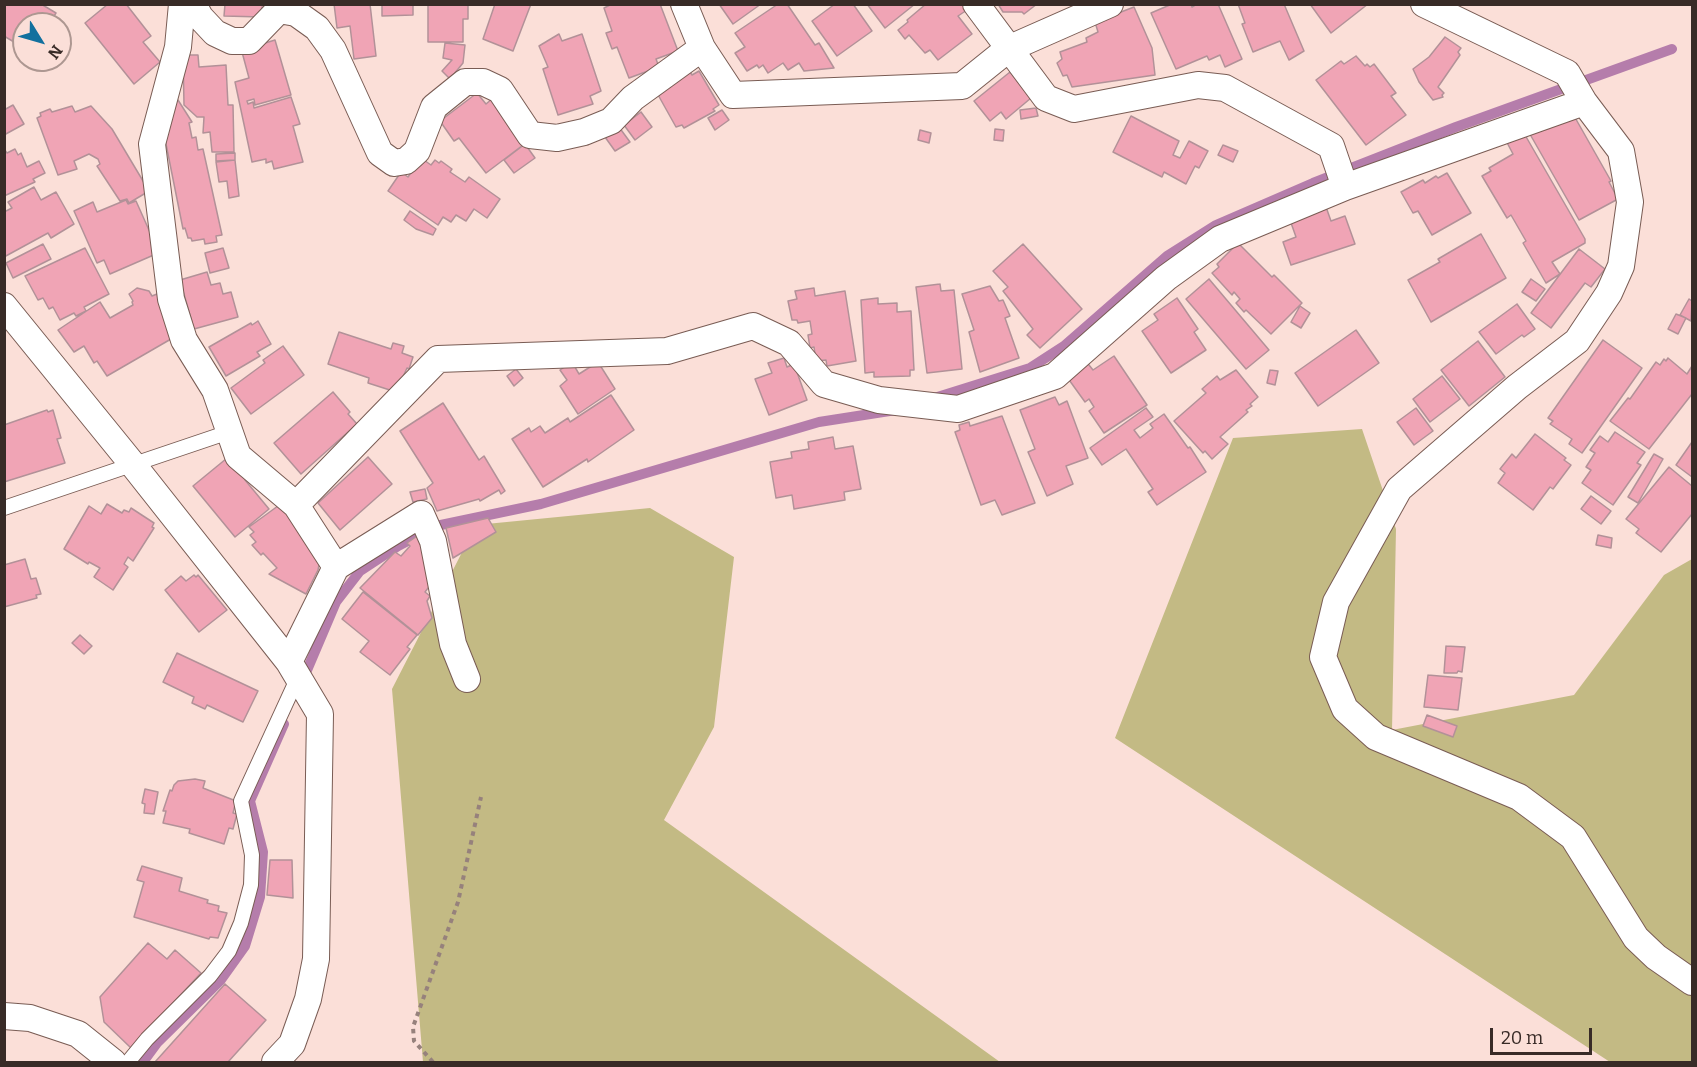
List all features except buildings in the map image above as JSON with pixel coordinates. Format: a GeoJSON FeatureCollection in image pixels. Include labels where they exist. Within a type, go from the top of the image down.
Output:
{"type":"FeatureCollection","features":[{"type":"Feature","properties":{"kind":"street"},"geometry":{"type":"LineString","coordinates":[[182,4],[178,47],[152,144],[171,299],[184,340],[215,390],[238,456],[296,505],[336,567]]}},
{"type":"Feature","properties":{"kind":"street"},"geometry":{"type":"LineString","coordinates":[[193,4],[200,17],[215,33],[232,41],[249,40],[279,10],[296,13],[317,28],[333,50],[380,153],[394,163],[406,161],[417,151],[434,107],[465,82],[483,82],[500,90],[530,135],[557,138],[584,132],[611,121],[633,98],[702,48]]}},
{"type":"Feature","properties":{"kind":"street"},"geometry":{"type":"LineString","coordinates":[[684,4],[702,48],[732,95],[962,86],[1008,49],[1110,4]]}},
{"type":"Feature","properties":{"kind":"street"},"geometry":{"type":"LineString","coordinates":[[976,4],[1046,98],[1074,109],[1197,85],[1225,88],[1331,146],[1345,187]]}},
{"type":"Feature","properties":{"kind":"street"},"geometry":{"type":"LineString","coordinates":[[1424,4],[1567,73],[1584,102],[1621,150],[1630,201],[1621,266],[1609,293],[1577,341],[1518,387],[1400,489],[1336,602],[1323,657],[1345,709],[1376,737],[1519,797],[1573,837],[1636,938],[1656,957],[1692,982]]}},
{"type":"Feature","properties":{"kind":"street"},"geometry":{"type":"LineString","coordinates":[[296,505],[438,359],[667,351],[753,326],[789,343],[824,384],[879,400],[958,409],[1055,376],[1166,278],[1220,239],[1345,187],[1584,102]]}},
{"type":"Feature","properties":{"kind":"street"},"geometry":{"type":"LineString","coordinates":[[4,306],[134,466],[293,670],[320,714],[316,958],[308,999],[292,1044],[275,1062]]}},
{"type":"Feature","properties":{"kind":"street"},"geometry":{"type":"LineString","coordinates":[[293,670],[336,567],[421,514],[433,541],[453,644],[467,679]]}},
{"type":"Feature","properties":{"kind":"street"},"geometry":{"type":"LineString","coordinates":[[4,1016],[30,1018],[78,1035],[112,1062]]}},
{"type":"Feature","properties":{"kind":"lane"},"geometry":{"type":"LineString","coordinates":[[4,508],[230,432]]}},
{"type":"Feature","properties":{"kind":"lane"},"geometry":{"type":"LineString","coordinates":[[128,1062],[147,1039],[210,976],[229,951],[237,933],[251,885],[252,855],[241,801],[293,670]]}},
{"type":"Feature","properties":{"kind":"path"},"geometry":{"type":"LineString","coordinates":[[433,1062],[414,1041],[413,1027],[458,902],[480,796]]}},
{"type":"Feature","properties":{"kind":"shaded area"},"geometry":{"type":"Polygon","coordinates":[[[1362,429],[1396,529],[1392,730],[1574,695],[1664,575],[1692,559],[1692,1062],[1610,1062],[1115,738],[1233,438],[1362,429]]]}},
{"type":"Feature","properties":{"kind":"shaded area"},"geometry":{"type":"Polygon","coordinates":[[[650,508],[734,557],[714,727],[664,820],[1000,1062],[423,1062],[392,689],[476,525],[650,508]]]}},
{"type":"Feature","properties":{"kind":"waterway"},"geometry":{"type":"LineString","coordinates":[[931,399],[1030,368],[1064,346],[1167,256],[1216,225],[1313,183],[1456,127],[1672,49]]}},
{"type":"Feature","properties":{"kind":"waterway"},"geometry":{"type":"LineString","coordinates":[[302,682],[336,602],[360,571],[398,546],[436,526],[541,504],[819,422],[896,410]]}},
{"type":"Feature","properties":{"kind":"waterway"},"geometry":{"type":"LineString","coordinates":[[143,1062],[157,1043],[220,981],[245,946],[260,897],[263,852],[250,801],[284,724]]}}]}
